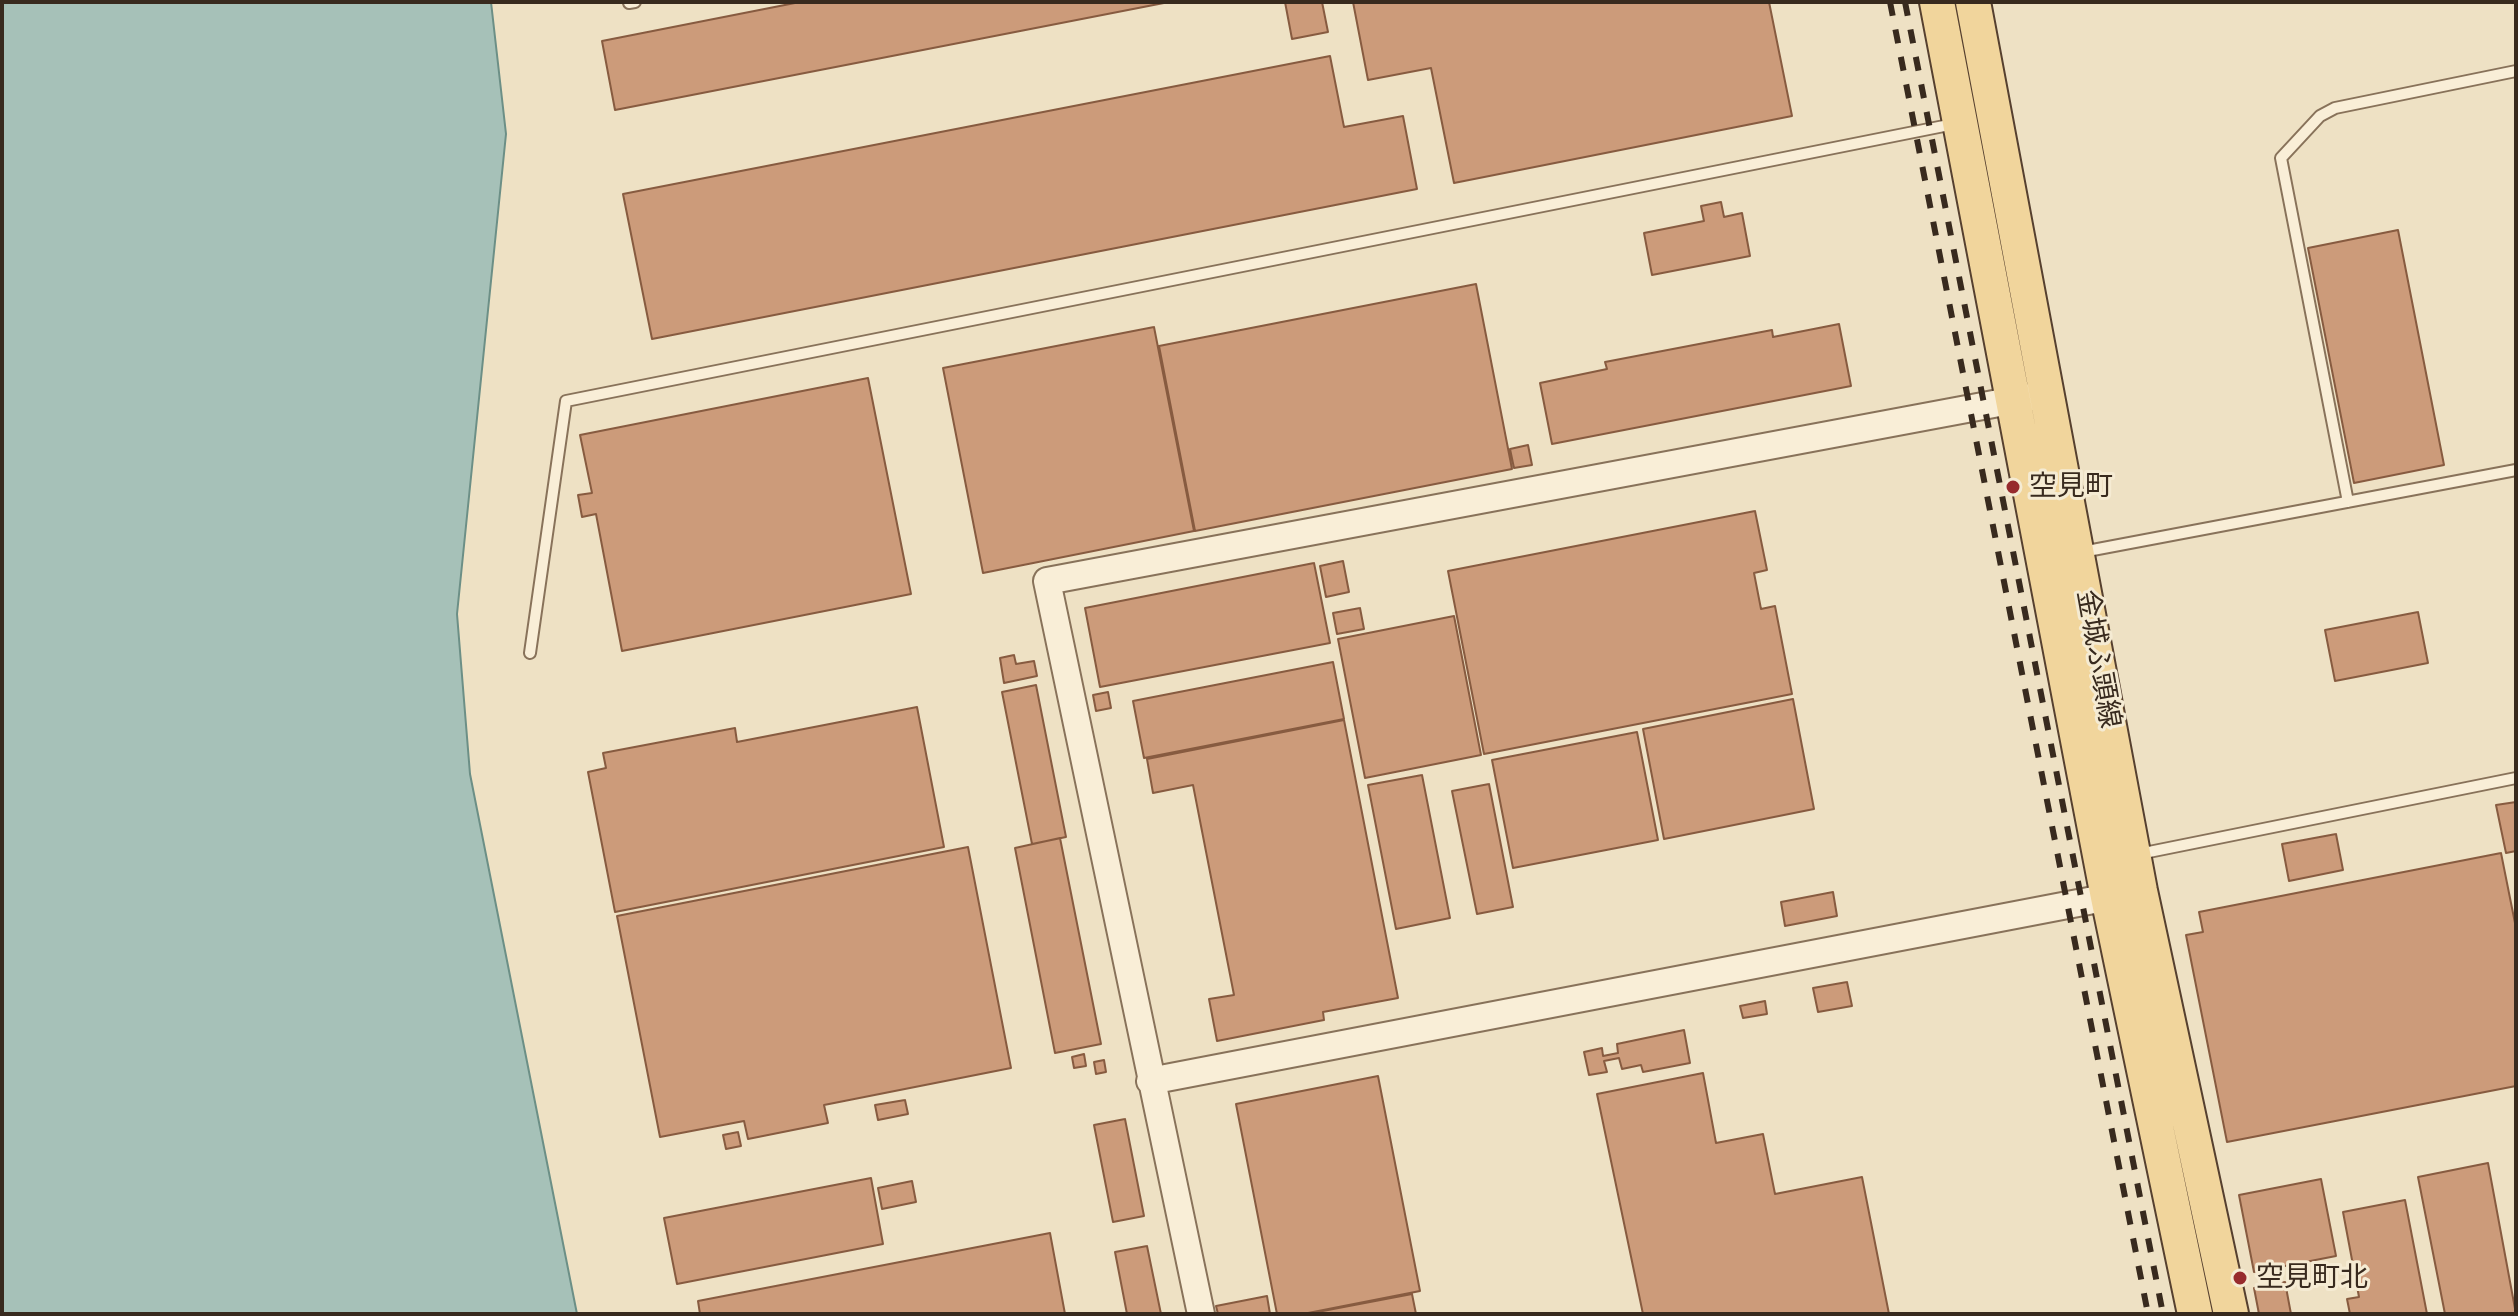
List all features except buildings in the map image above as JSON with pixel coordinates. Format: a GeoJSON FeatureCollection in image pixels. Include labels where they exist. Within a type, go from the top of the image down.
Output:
{"type":"FeatureCollection","features":[{"type":"Feature","properties":{"kind":"main road","name":"金城ふ頭線"},"geometry":{"type":"LineString","coordinates":[[1937,2],[1978,120],[2047,395],[2079,553],[2118,858],[2195,1314]]}},
{"type":"Feature","properties":{"kind":"main road","name":"金城ふ頭線"},"geometry":{"type":"LineString","coordinates":[[1973,2],[1978,120],[2012,400],[2118,858]]}},
{"type":"Feature","properties":{"kind":"main road","name":"金城ふ頭線"},"geometry":{"type":"LineString","coordinates":[[2124,894],[2231,1314]]}},
{"type":"Feature","properties":{"kind":"street"},"geometry":{"type":"LineString","coordinates":[[1201,1314],[1047,581],[2047,395]]}},
{"type":"Feature","properties":{"kind":"street"},"geometry":{"type":"LineString","coordinates":[[1150,1081],[2124,894]]}},
{"type":"Feature","properties":{"kind":"lane"},"geometry":{"type":"LineString","coordinates":[[2348,502],[2281,158],[2301,134],[2335,108],[2516,71]]}},
{"type":"Feature","properties":{"kind":"lane"},"geometry":{"type":"LineString","coordinates":[[530,653],[566,401],[1978,120]]}},
{"type":"Feature","properties":{"kind":"lane"},"geometry":{"type":"LineString","coordinates":[[2079,553],[2516,470]]}},
{"type":"Feature","properties":{"kind":"lane"},"geometry":{"type":"LineString","coordinates":[[2118,858],[2516,778]]}},
{"type":"Feature","properties":{"kind":"water"},"geometry":{"type":"Polygon","coordinates":[[[2,2],[491,2],[506,134],[457,614],[470,774],[577,1314],[2,1314],[2,2]]]}},
{"type":"Feature","properties":{"kind":"railway"},"geometry":{"type":"LineString","coordinates":[[1890,2],[2148,1314]]}},
{"type":"Feature","properties":{"kind":"railway"},"geometry":{"type":"LineString","coordinates":[[1905,2],[2163,1314]]}},
{"type":"Feature","properties":{"kind":"place","name":"空見町"},"geometry":{"type":"Point","coordinates":[2013,487]}},
{"type":"Feature","properties":{"kind":"place","name":"空見町北"},"geometry":{"type":"Point","coordinates":[2240,1278]}}]}
